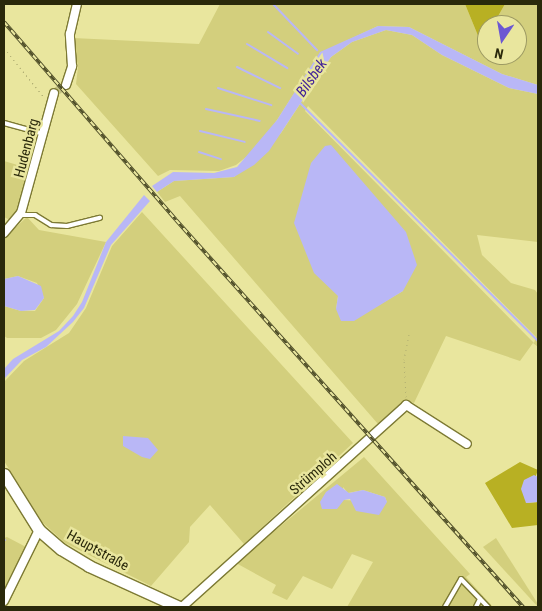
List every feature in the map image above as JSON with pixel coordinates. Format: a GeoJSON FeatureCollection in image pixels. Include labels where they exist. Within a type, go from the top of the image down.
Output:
{"type":"FeatureCollection","features":[{"type":"Feature","properties":{"kind":"main road","name":"Hauptstraße"},"geometry":{"type":"LineString","coordinates":[[4,474],[39,530],[61,548],[89,566],[181,607]]}},
{"type":"Feature","properties":{"kind":"street"},"geometry":{"type":"LineString","coordinates":[[66,85],[72,66],[70,34],[77,4]]}},
{"type":"Feature","properties":{"kind":"street","name":"Hudenbarg"},"geometry":{"type":"LineString","coordinates":[[4,233],[20,214],[54,93]]}},
{"type":"Feature","properties":{"kind":"street"},"geometry":{"type":"LineString","coordinates":[[406,405],[467,444]]}},
{"type":"Feature","properties":{"kind":"street","name":"Strümploh"},"geometry":{"type":"LineString","coordinates":[[181,607],[406,405]]}},
{"type":"Feature","properties":{"kind":"street"},"geometry":{"type":"LineString","coordinates":[[4,601],[39,530]]}},
{"type":"Feature","properties":{"kind":"lane"},"geometry":{"type":"LineString","coordinates":[[4,123],[44,134]]}},
{"type":"Feature","properties":{"kind":"lane"},"geometry":{"type":"LineString","coordinates":[[20,214],[35,215],[51,225],[67,226],[100,218]]}},
{"type":"Feature","properties":{"kind":"lane"},"geometry":{"type":"LineString","coordinates":[[445,607],[462,578],[488,607]]}},
{"type":"Feature","properties":{"kind":"lane"},"geometry":{"type":"LineString","coordinates":[[476,607],[480,599]]}},
{"type":"Feature","properties":{"kind":"path"},"geometry":{"type":"LineString","coordinates":[[4,48],[50,104]]}},
{"type":"Feature","properties":{"kind":"path"},"geometry":{"type":"LineString","coordinates":[[406,405],[404,360],[409,334]]}},
{"type":"Feature","properties":{"kind":"shaded area"},"geometry":{"type":"Polygon","coordinates":[[[220,4],[465,4],[477,33],[477,61],[409,27],[378,26],[320,53],[256,149],[236,165],[219,171],[170,170],[158,176],[76,84],[78,67],[73,38],[199,44],[220,4]]]}},
{"type":"Feature","properties":{"kind":"shaded area"},"geometry":{"type":"Polygon","coordinates":[[[465,4],[505,4],[499,15],[477,15],[477,33],[465,4]]]}},
{"type":"Feature","properties":{"kind":"shaded area"},"geometry":{"type":"Polygon","coordinates":[[[505,4],[538,4],[538,85],[502,74],[484,65],[527,65],[527,15],[499,15],[505,4]]]}},
{"type":"Feature","properties":{"kind":"shaded area"},"geometry":{"type":"Polygon","coordinates":[[[386,30],[412,35],[442,55],[509,88],[538,94],[538,242],[477,235],[482,255],[511,283],[535,290],[538,294],[538,347],[533,343],[520,361],[446,336],[414,403],[406,400],[378,424],[180,196],[165,202],[157,192],[174,181],[234,177],[281,133],[331,57],[352,42],[386,30]],[[308,106],[305,111],[534,343],[536,337],[308,106]],[[403,291],[338,296],[336,309],[379,305],[403,291]]]}},
{"type":"Feature","properties":{"kind":"shaded area"},"geometry":{"type":"Polygon","coordinates":[[[4,161],[31,169],[17,214],[12,221],[4,217],[4,161]]]}},
{"type":"Feature","properties":{"kind":"shaded area"},"geometry":{"type":"Polygon","coordinates":[[[142,212],[353,443],[244,544],[210,505],[190,527],[189,542],[151,586],[65,543],[42,522],[4,461],[4,382],[24,361],[69,333],[86,308],[112,246],[142,212]]]}},
{"type":"Feature","properties":{"kind":"shaded area"},"geometry":{"type":"Polygon","coordinates":[[[27,217],[39,230],[106,242],[77,304],[56,330],[41,338],[7,338],[4,336],[4,306],[21,311],[35,311],[44,298],[37,283],[18,276],[4,279],[4,238],[27,217]]]}},
{"type":"Feature","properties":{"kind":"shaded area"},"geometry":{"type":"Polygon","coordinates":[[[364,457],[470,574],[466,577],[493,607],[347,607],[373,562],[352,554],[332,589],[303,576],[287,600],[272,593],[276,585],[236,563],[364,457]],[[343,487],[344,500],[387,502],[385,497],[363,490],[348,493],[343,487]]]}},
{"type":"Feature","properties":{"kind":"shaded area"},"geometry":{"type":"Polygon","coordinates":[[[520,462],[538,470],[526,503],[538,502],[538,525],[512,528],[485,483],[520,462]]]}},
{"type":"Feature","properties":{"kind":"shaded area"},"geometry":{"type":"Polygon","coordinates":[[[7,537],[26,547],[4,590],[4,538],[7,537]]]}},
{"type":"Feature","properties":{"kind":"shaded area"},"geometry":{"type":"Polygon","coordinates":[[[496,538],[538,604],[538,607],[483,547],[496,538]]]}},
{"type":"Feature","properties":{"kind":"water","name":"Bilsbek"},"geometry":{"type":"Polygon","coordinates":[[[378,26],[409,27],[477,61],[477,65],[484,65],[502,74],[538,85],[538,94],[509,88],[442,55],[412,35],[386,30],[352,42],[331,57],[269,151],[254,165],[234,177],[174,181],[157,192],[152,186],[173,172],[214,173],[237,167],[277,120],[320,52],[378,26]]]}},
{"type":"Feature","properties":{"kind":"water"},"geometry":{"type":"Polygon","coordinates":[[[331,145],[406,232],[417,265],[403,291],[354,321],[341,321],[336,309],[338,296],[314,273],[294,223],[311,163],[325,146],[331,145]]]}},
{"type":"Feature","properties":{"kind":"water"},"geometry":{"type":"Polygon","coordinates":[[[144,195],[150,201],[111,245],[84,308],[73,322],[46,347],[22,360],[4,379],[4,369],[13,359],[59,331],[73,316],[82,302],[106,242],[144,195]]]}},
{"type":"Feature","properties":{"kind":"water"},"geometry":{"type":"Polygon","coordinates":[[[18,276],[41,286],[44,298],[35,310],[21,311],[4,306],[4,279],[18,276]]]}},
{"type":"Feature","properties":{"kind":"water"},"geometry":{"type":"Polygon","coordinates":[[[123,436],[148,438],[158,450],[150,459],[142,457],[123,446],[123,436]]]}},
{"type":"Feature","properties":{"kind":"water"},"geometry":{"type":"Polygon","coordinates":[[[534,475],[538,477],[538,502],[526,503],[521,489],[524,480],[534,475]]]}},
{"type":"Feature","properties":{"kind":"water"},"geometry":{"type":"Polygon","coordinates":[[[337,484],[349,493],[363,490],[385,497],[387,502],[379,515],[356,511],[350,499],[344,500],[337,509],[322,509],[320,502],[326,492],[337,484]]]}},
{"type":"Feature","properties":{"kind":"waterway","name":"Bilsbek"},"geometry":{"type":"LineString","coordinates":[[273,4],[317,50]]}},
{"type":"Feature","properties":{"kind":"waterway"},"geometry":{"type":"LineString","coordinates":[[268,32],[298,54]]}},
{"type":"Feature","properties":{"kind":"waterway"},"geometry":{"type":"LineString","coordinates":[[247,44],[287,68]]}},
{"type":"Feature","properties":{"kind":"waterway"},"geometry":{"type":"LineString","coordinates":[[237,67],[280,88]]}},
{"type":"Feature","properties":{"kind":"waterway"},"geometry":{"type":"LineString","coordinates":[[218,88],[271,105]]}},
{"type":"Feature","properties":{"kind":"waterway","name":"Bilsbek"},"geometry":{"type":"LineString","coordinates":[[299,102],[538,341]]}},
{"type":"Feature","properties":{"kind":"waterway"},"geometry":{"type":"LineString","coordinates":[[206,109],[260,121]]}},
{"type":"Feature","properties":{"kind":"waterway"},"geometry":{"type":"LineString","coordinates":[[200,131],[245,142]]}},
{"type":"Feature","properties":{"kind":"waterway"},"geometry":{"type":"LineString","coordinates":[[199,152],[221,159]]}},
{"type":"Feature","properties":{"kind":"tunnel"},"geometry":{"type":"LineString","coordinates":[[54,93],[66,85]]}},
{"type":"Feature","properties":{"kind":"railway"},"geometry":{"type":"LineString","coordinates":[[4,22],[176,220],[523,607]]}}]}
